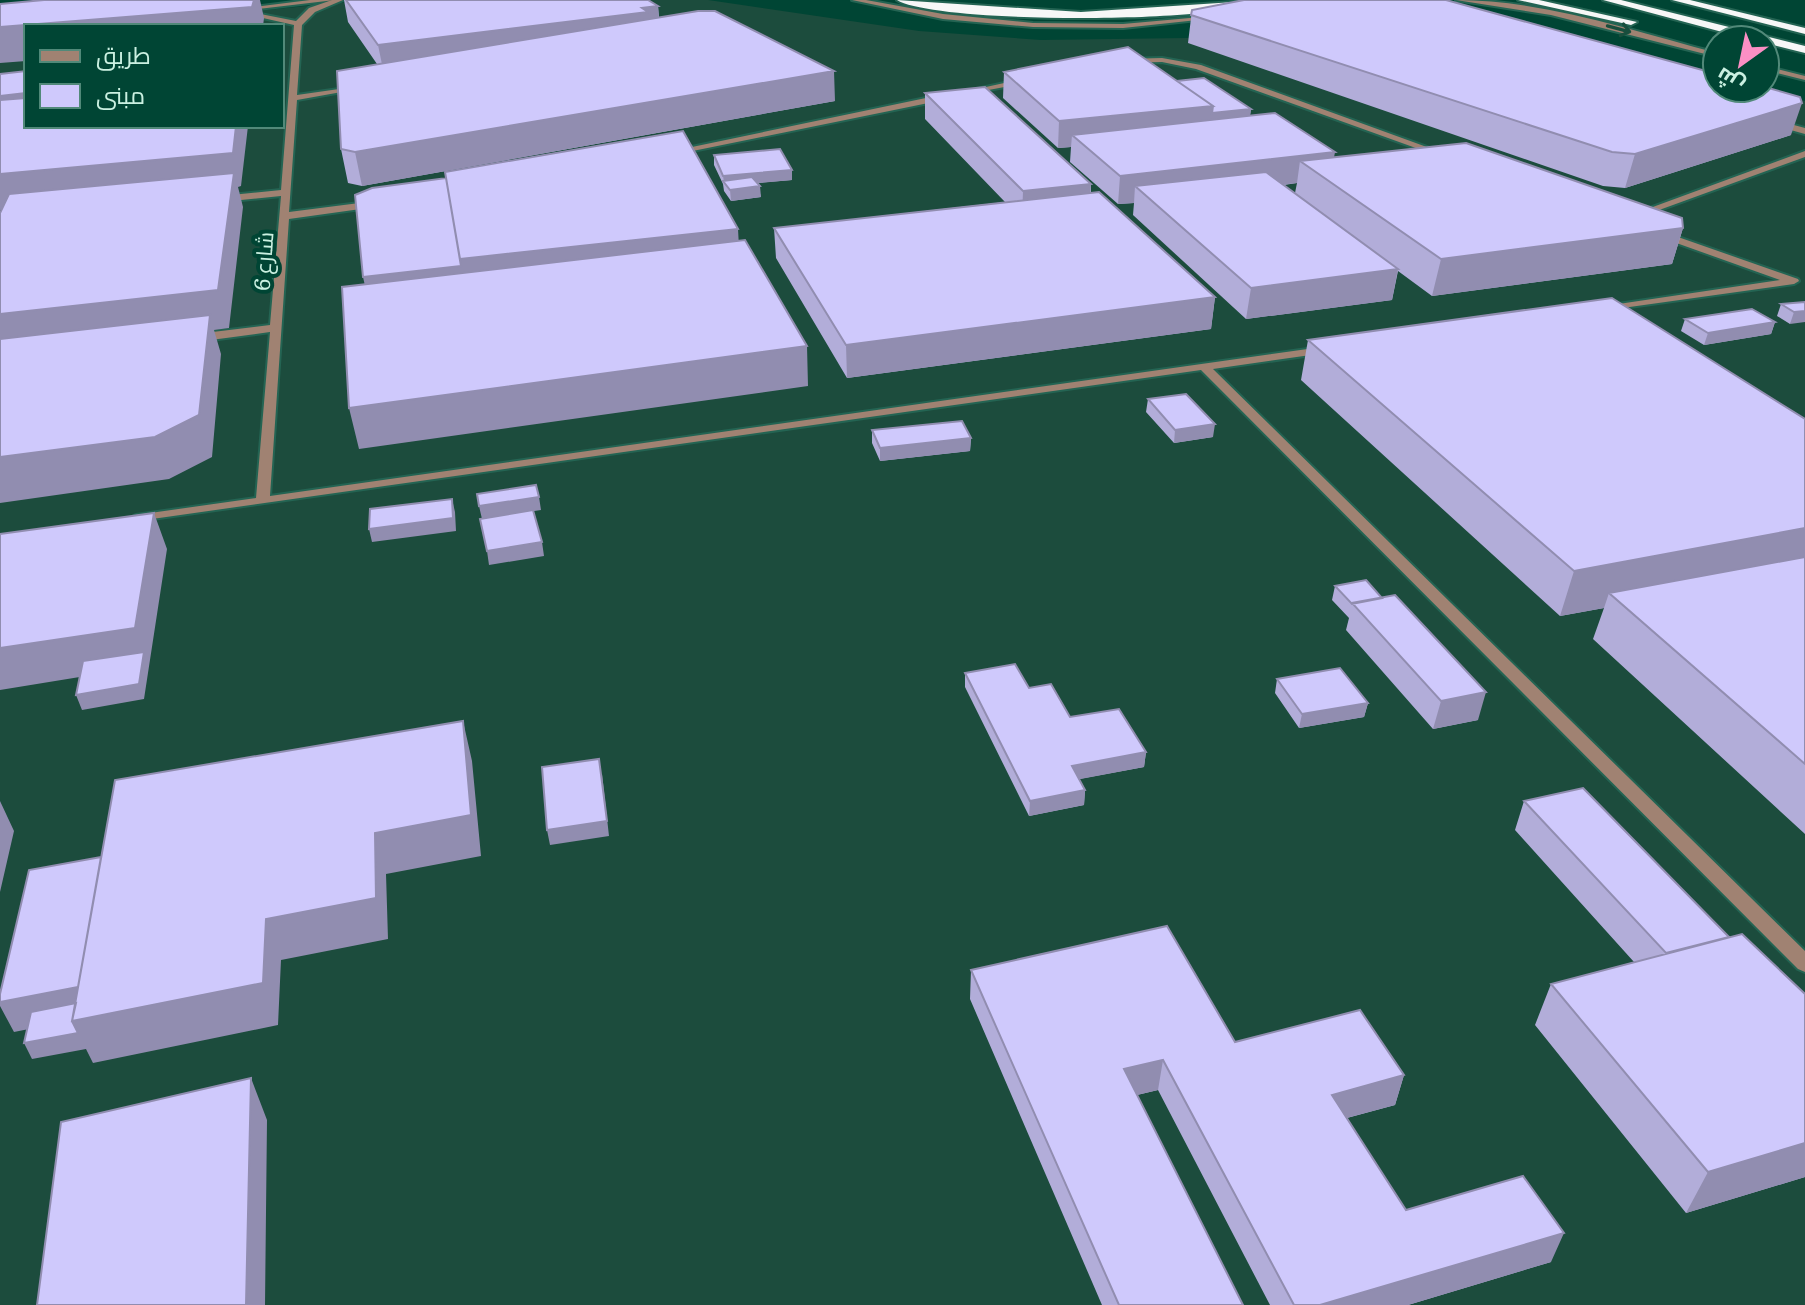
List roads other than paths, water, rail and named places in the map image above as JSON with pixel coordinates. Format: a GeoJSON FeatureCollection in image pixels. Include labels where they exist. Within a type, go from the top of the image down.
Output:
{"type":"FeatureCollection","features":[{"type":"Feature","properties":{"kind":"highway"},"geometry":{"type":"LineString","coordinates":[[902,0],[994,13],[1075,16],[1261,5]]}},
{"type":"Feature","properties":{"kind":"highway"},"geometry":{"type":"LineString","coordinates":[[992,0],[1075,4],[1174,0]]}},
{"type":"Feature","properties":{"kind":"highway"},"geometry":{"type":"LineString","coordinates":[[1523,0],[1595,13],[1701,40]]}},
{"type":"Feature","properties":{"kind":"highway"},"geometry":{"type":"LineString","coordinates":[[1608,0],[1805,50]]}},
{"type":"Feature","properties":{"kind":"highway"},"geometry":{"type":"LineString","coordinates":[[1677,0],[1805,31]]}},
{"type":"Feature","properties":{"kind":"highway"},"geometry":{"type":"LineString","coordinates":[[1781,60],[1805,67]]}},
{"type":"Feature","properties":{"kind":"street"},"geometry":{"type":"LineString","coordinates":[[227,11],[331,0]]}},
{"type":"Feature","properties":{"kind":"street"},"geometry":{"type":"LineString","coordinates":[[237,12],[298,24],[312,10],[339,0]]}},
{"type":"Feature","properties":{"kind":"street"},"geometry":{"type":"LineString","coordinates":[[856,0],[925,14],[1035,24],[1142,24],[1217,17]]}},
{"type":"Feature","properties":{"kind":"street"},"geometry":{"type":"LineString","coordinates":[[1460,0],[1551,13],[1701,51]]}},
{"type":"Feature","properties":{"kind":"street"},"geometry":{"type":"LineString","coordinates":[[1246,13],[1261,5]]}},
{"type":"Feature","properties":{"kind":"street","name":"شارع 6"},"geometry":{"type":"LineString","coordinates":[[263,501],[298,24]]}},
{"type":"Feature","properties":{"kind":"street"},"geometry":{"type":"LineString","coordinates":[[284,54],[297,53]]}},
{"type":"Feature","properties":{"kind":"street"},"geometry":{"type":"LineString","coordinates":[[1115,62],[1162,60],[1198,67],[1447,157]]}},
{"type":"Feature","properties":{"kind":"street"},"geometry":{"type":"LineString","coordinates":[[1781,72],[1805,78]]}},
{"type":"Feature","properties":{"kind":"street"},"geometry":{"type":"LineString","coordinates":[[664,154],[1031,79]]}},
{"type":"Feature","properties":{"kind":"street"},"geometry":{"type":"LineString","coordinates":[[294,98],[371,86]]}},
{"type":"Feature","properties":{"kind":"street"},"geometry":{"type":"LineString","coordinates":[[1759,118],[1805,131]]}},
{"type":"Feature","properties":{"kind":"street"},"geometry":{"type":"LineString","coordinates":[[1637,225],[1623,220],[1805,154]]}},
{"type":"Feature","properties":{"kind":"street"},"geometry":{"type":"LineString","coordinates":[[212,200],[287,192]]}},
{"type":"Feature","properties":{"kind":"street"},"geometry":{"type":"LineString","coordinates":[[285,216],[385,203]]}},
{"type":"Feature","properties":{"kind":"street"},"geometry":{"type":"LineString","coordinates":[[1651,230],[1800,283]]}},
{"type":"Feature","properties":{"kind":"street"},"geometry":{"type":"LineString","coordinates":[[1593,310],[1800,283]]}},
{"type":"Feature","properties":{"kind":"street"},"geometry":{"type":"LineString","coordinates":[[185,340],[277,328]]}},
{"type":"Feature","properties":{"kind":"street"},"geometry":{"type":"LineString","coordinates":[[124,521],[1344,346]]}},
{"type":"Feature","properties":{"kind":"street"},"geometry":{"type":"LineString","coordinates":[[1204,366],[1805,964]]}}]}
